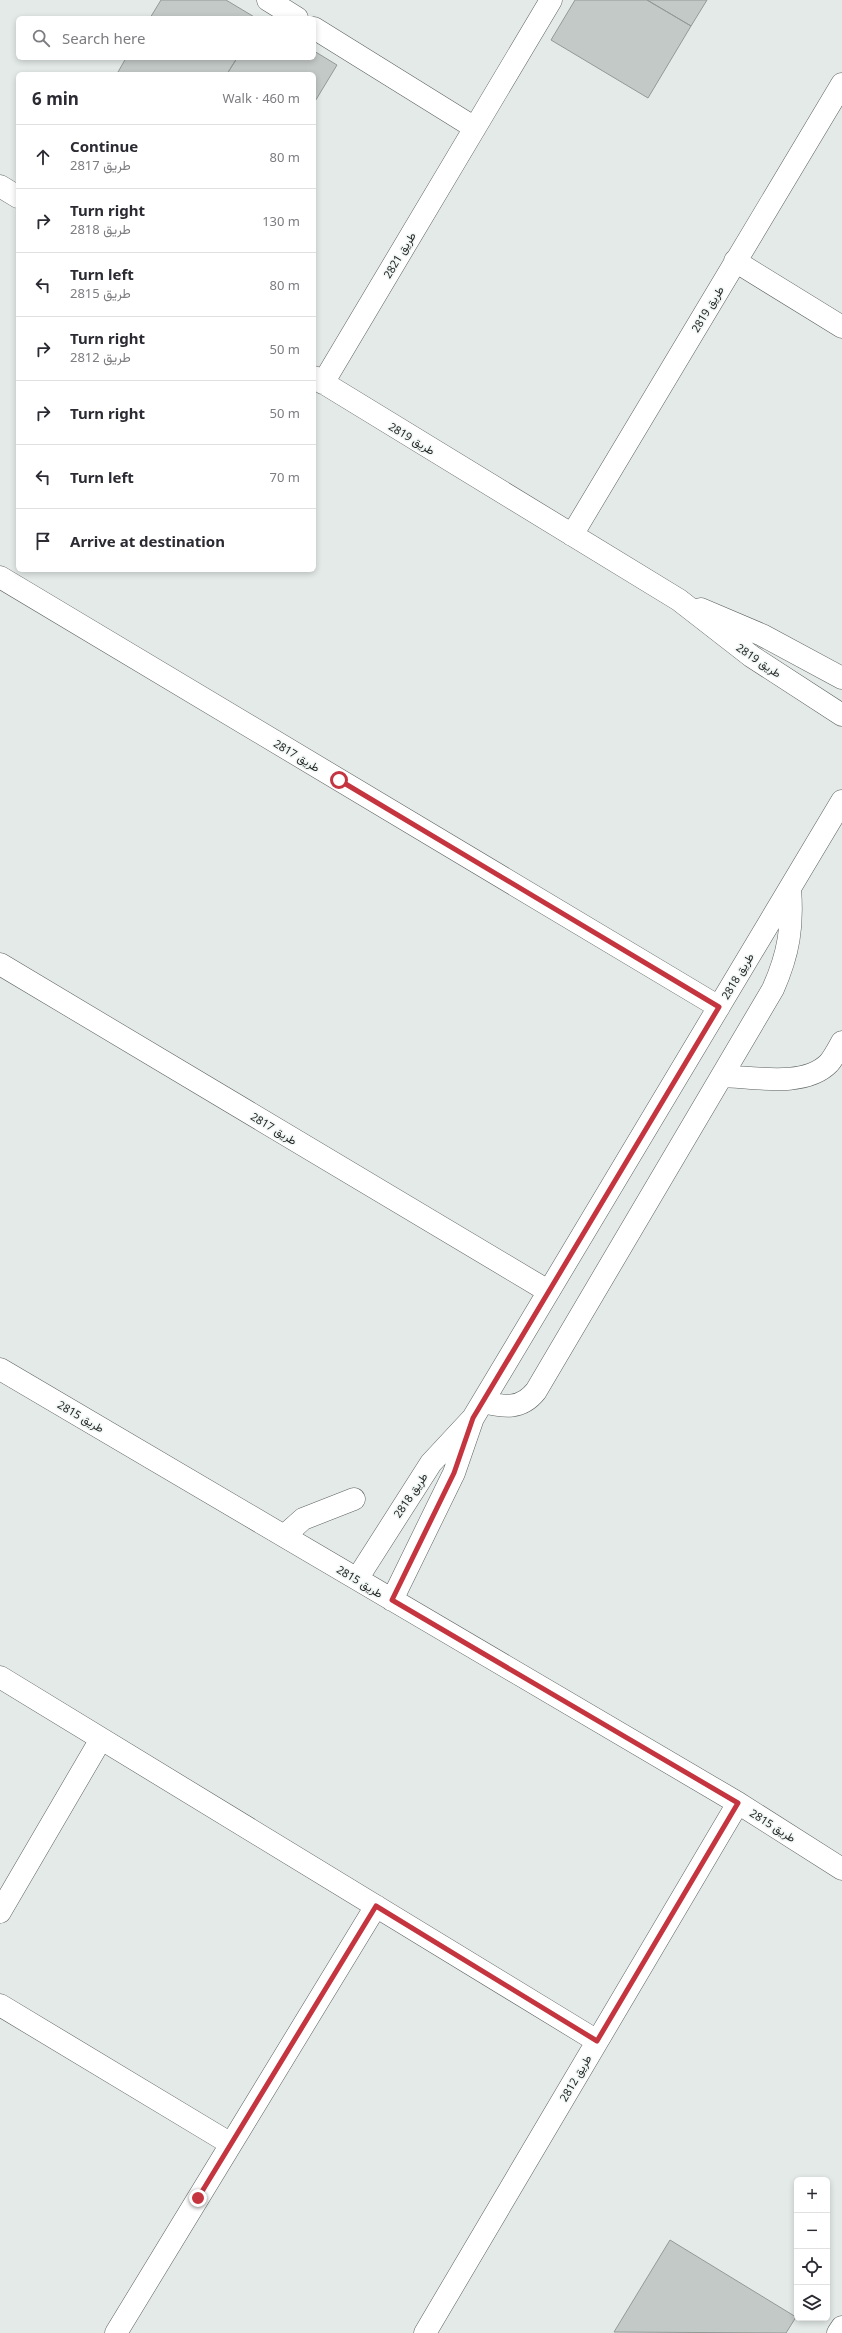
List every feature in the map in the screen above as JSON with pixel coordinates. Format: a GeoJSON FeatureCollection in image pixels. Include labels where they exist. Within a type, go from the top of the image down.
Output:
{"type":"FeatureCollection","features":[{"type":"Feature","properties":{"kind":"street"},"geometry":{"type":"LineString","coordinates":[[268,0],[294,16]]}},
{"type":"Feature","properties":{"kind":"street","name":"طريق 2821"},"geometry":{"type":"LineString","coordinates":[[318,380],[475,128],[551,0]]}},
{"type":"Feature","properties":{"kind":"street"},"geometry":{"type":"LineString","coordinates":[[316,29],[475,128]]}},
{"type":"Feature","properties":{"kind":"street","name":"طريق 2819"},"geometry":{"type":"LineString","coordinates":[[572,536],[842,84]]}},
{"type":"Feature","properties":{"kind":"street"},"geometry":{"type":"LineString","coordinates":[[0,186],[16,196]]}},
{"type":"Feature","properties":{"kind":"street"},"geometry":{"type":"LineString","coordinates":[[735,261],[842,327]]}},
{"type":"Feature","properties":{"kind":"street","name":"طريق 2819"},"geometry":{"type":"LineString","coordinates":[[318,380],[679,600],[751,656],[842,715]]}},
{"type":"Feature","properties":{"kind":"street","name":"طريق 2817"},"geometry":{"type":"LineString","coordinates":[[0,577],[719,1007]]}},
{"type":"Feature","properties":{"kind":"street","name":"طريق 2819"},"geometry":{"type":"LineString","coordinates":[[679,600],[762,635],[842,678]]}},
{"type":"Feature","properties":{"kind":"street","name":"طريق 2818"},"geometry":{"type":"LineString","coordinates":[[392,1600],[454,1473],[478,1410],[842,801]]}},
{"type":"Feature","properties":{"kind":"street"},"geometry":{"type":"LineString","coordinates":[[478,1410],[515,1406],[524,1403],[536,1391],[774,989],[780,974],[792,928],[790,888]]}},
{"type":"Feature","properties":{"kind":"street","name":"طريق 2817"},"geometry":{"type":"LineString","coordinates":[[0,964],[548,1291]]}},
{"type":"Feature","properties":{"kind":"street"},"geometry":{"type":"LineString","coordinates":[[722,1076],[793,1079],[806,1077],[829,1063],[842,1042]]}},
{"type":"Feature","properties":{"kind":"street","name":"طريق 2815"},"geometry":{"type":"LineString","coordinates":[[0,1369],[738,1803],[842,1869]]}},
{"type":"Feature","properties":{"kind":"street","name":"طريق 2818"},"geometry":{"type":"LineString","coordinates":[[357,1579],[431,1463],[478,1410]]}},
{"type":"Feature","properties":{"kind":"street"},"geometry":{"type":"LineString","coordinates":[[284,1536],[303,1519],[354,1499]]}},
{"type":"Feature","properties":{"kind":"street"},"geometry":{"type":"LineString","coordinates":[[0,1677],[597,2041]]}},
{"type":"Feature","properties":{"kind":"street"},"geometry":{"type":"LineString","coordinates":[[0,1912],[101,1739]]}},
{"type":"Feature","properties":{"kind":"street","name":"طريق 2812"},"geometry":{"type":"LineString","coordinates":[[425,2333],[738,1803]]}},
{"type":"Feature","properties":{"kind":"street"},"geometry":{"type":"LineString","coordinates":[[116,2333],[376,1906]]}},
{"type":"Feature","properties":{"kind":"street"},"geometry":{"type":"LineString","coordinates":[[0,2004],[231,2144]]}},
{"type":"Feature","properties":{"kind":"street"},"geometry":{"type":"LineString","coordinates":[[838,2333],[842,2327]]}},
{"type":"Feature","properties":{"kind":"building"},"geometry":{"type":"Polygon","coordinates":[[[161,0],[226,0],[253,16],[151,16],[161,0]]]}},
{"type":"Feature","properties":{"kind":"building"},"geometry":{"type":"Polygon","coordinates":[[[575,0],[647,0],[691,26],[648,98],[551,40],[575,0]]]}},
{"type":"Feature","properties":{"kind":"building"},"geometry":{"type":"Polygon","coordinates":[[[647,0],[707,0],[691,26],[647,0]]]}},
{"type":"Feature","properties":{"kind":"building"},"geometry":{"type":"Polygon","coordinates":[[[316,52],[337,65],[316,100],[316,72],[228,72],[236,60],[316,60],[316,52]]]}},
{"type":"Feature","properties":{"kind":"building"},"geometry":{"type":"Polygon","coordinates":[[[125,60],[236,60],[228,72],[118,72],[125,60]]]}},
{"type":"Feature","properties":{"kind":"building"},"geometry":{"type":"Polygon","coordinates":[[[670,2240],[794,2316],[794,2320],[786,2333],[614,2332],[670,2240]]]}},
{"type":"Feature","properties":{"kind":"route"},"geometry":{"type":"LineString","coordinates":[[198,2198],[376,1906],[597,2041],[738,1803],[392,1600],[454,1473],[473,1418],[719,1007],[339,780]]}}]}
